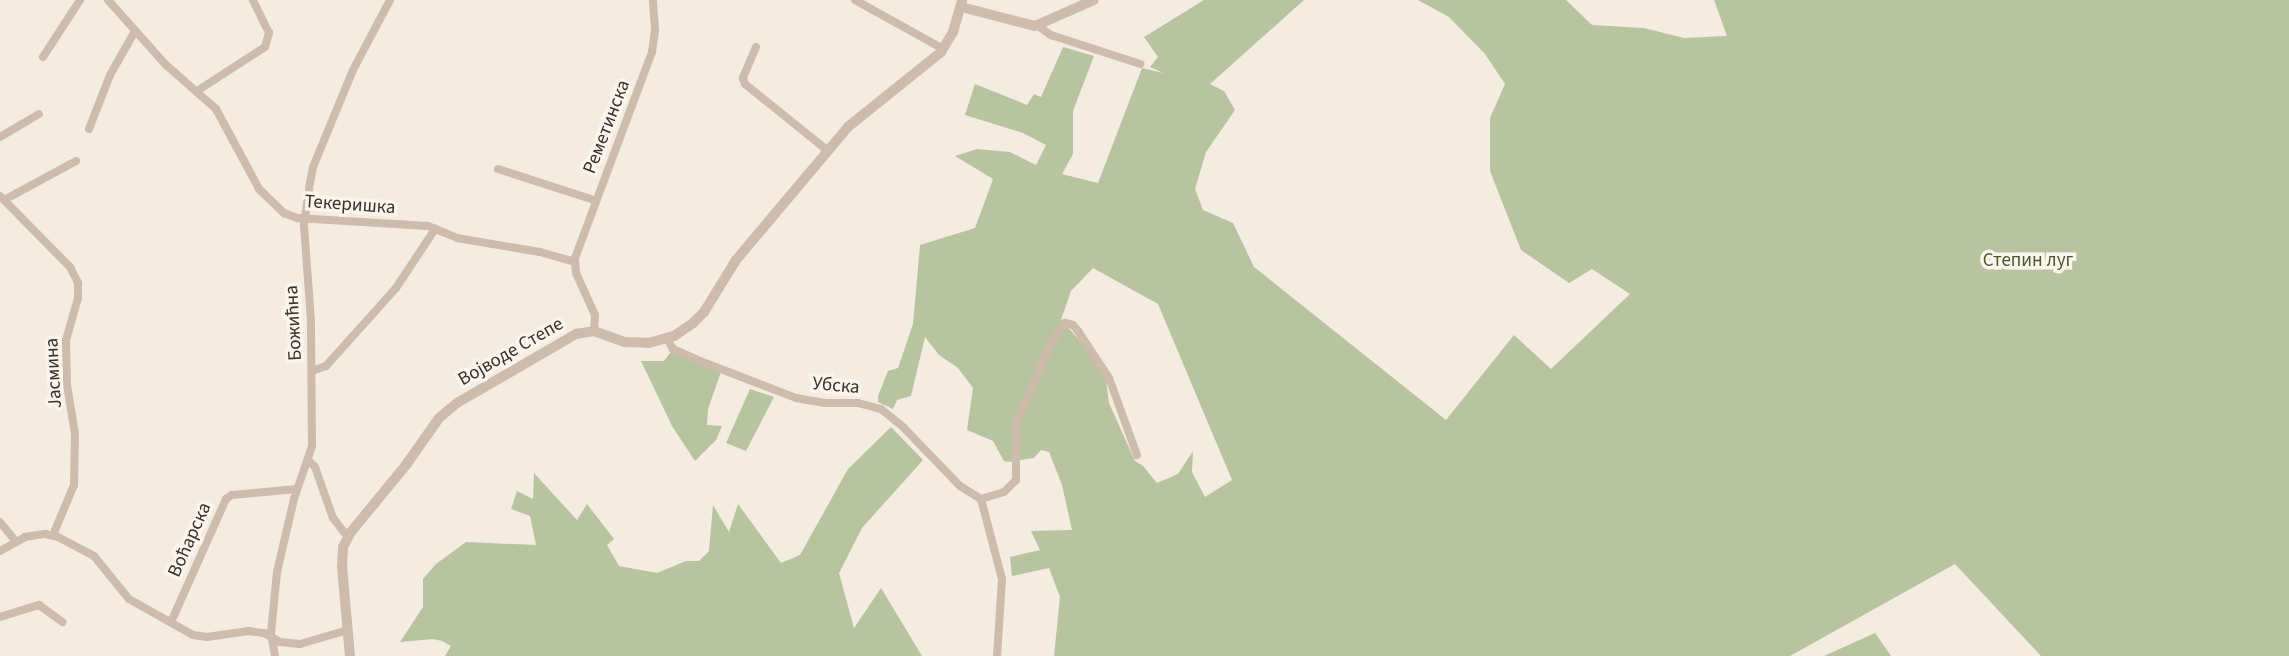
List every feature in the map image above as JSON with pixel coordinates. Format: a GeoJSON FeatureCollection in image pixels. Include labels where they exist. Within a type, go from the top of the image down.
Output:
{"type":"FeatureCollection","features":[{"type":"Feature","properties":{"kind":"street"},"geometry":{"type":"LineString","coordinates":[[43,57],[80,0]]}},
{"type":"Feature","properties":{"kind":"street","name":"Текеришка"},"geometry":{"type":"LineString","coordinates":[[108,0],[165,64],[197,91],[224,120],[263,196],[284,214],[304,219],[423,226],[465,240],[540,252],[574,262]]}},
{"type":"Feature","properties":{"kind":"street"},"geometry":{"type":"LineString","coordinates":[[197,91],[265,47],[269,33],[253,0]]}},
{"type":"Feature","properties":{"kind":"street","name":"Божићна"},"geometry":{"type":"LineString","coordinates":[[275,656],[272,638],[276,572],[297,489],[309,461],[312,371],[304,219],[315,163],[368,37],[390,0]]}},
{"type":"Feature","properties":{"kind":"street","name":"Реметинска"},"geometry":{"type":"LineString","coordinates":[[574,262],[594,200],[652,52],[655,30],[653,0]]}},
{"type":"Feature","properties":{"kind":"street"},"geometry":{"type":"LineString","coordinates":[[855,0],[943,49]]}},
{"type":"Feature","properties":{"kind":"street"},"geometry":{"type":"LineString","coordinates":[[1038,26],[1094,0]]}},
{"type":"Feature","properties":{"kind":"street","name":"Војводе Степе"},"geometry":{"type":"LineString","coordinates":[[350,656],[342,567],[343,547],[348,537],[406,466],[439,418],[457,403],[576,334],[594,331],[632,344],[667,339],[688,327],[705,312],[736,260],[860,114],[922,69],[943,49],[961,3],[1038,26],[1051,35],[1140,64]]}},
{"type":"Feature","properties":{"kind":"street"},"geometry":{"type":"LineString","coordinates":[[89,129],[110,75],[135,31]]}},
{"type":"Feature","properties":{"kind":"street"},"geometry":{"type":"LineString","coordinates":[[756,47],[743,78],[745,84],[828,152]]}},
{"type":"Feature","properties":{"kind":"street"},"geometry":{"type":"LineString","coordinates":[[0,137],[39,114]]}},
{"type":"Feature","properties":{"kind":"street"},"geometry":{"type":"LineString","coordinates":[[2,198],[76,160]]}},
{"type":"Feature","properties":{"kind":"street"},"geometry":{"type":"LineString","coordinates":[[498,169],[594,200]]}},
{"type":"Feature","properties":{"kind":"street","name":"Јасмина"},"geometry":{"type":"LineString","coordinates":[[2,198],[70,267],[78,283],[78,298],[65,341],[67,385],[75,434],[74,485],[53,535]]}},
{"type":"Feature","properties":{"kind":"street"},"geometry":{"type":"LineString","coordinates":[[312,371],[326,366],[396,288],[436,229]]}},
{"type":"Feature","properties":{"kind":"street"},"geometry":{"type":"LineString","coordinates":[[574,262],[576,274],[595,315],[594,331]]}},
{"type":"Feature","properties":{"kind":"street"},"geometry":{"type":"LineString","coordinates":[[997,656],[1002,579],[981,499],[1004,492],[1016,480],[1019,468],[1016,423],[1049,345],[1065,323],[1073,325],[1079,331],[1109,378],[1137,455]]}},
{"type":"Feature","properties":{"kind":"street","name":"Убска"},"geometry":{"type":"LineString","coordinates":[[667,339],[673,349],[796,398],[825,403],[858,403],[881,409],[903,427],[960,486],[981,499]]}},
{"type":"Feature","properties":{"kind":"street"},"geometry":{"type":"LineString","coordinates":[[309,461],[315,467],[333,518],[348,537]]}},
{"type":"Feature","properties":{"kind":"street","name":"Воћарска"},"geometry":{"type":"LineString","coordinates":[[171,622],[226,499],[232,495],[297,489]]}},
{"type":"Feature","properties":{"kind":"street"},"geometry":{"type":"LineString","coordinates":[[0,522],[16,541]]}},
{"type":"Feature","properties":{"kind":"street"},"geometry":{"type":"LineString","coordinates":[[0,551],[30,536],[53,535],[94,556],[125,596],[199,636],[242,631],[260,632],[272,638],[304,644],[348,631]]}},
{"type":"Feature","properties":{"kind":"street"},"geometry":{"type":"LineString","coordinates":[[0,617],[39,605],[62,622]]}},
{"type":"Feature","properties":{"kind":"green space","name":"Степин луг"},"geometry":{"type":"Polygon","coordinates":[[[1204,0],[1304,0],[1210,84],[1224,91],[1235,110],[1206,152],[1195,189],[1203,210],[1233,223],[1254,267],[1446,420],[1514,335],[1551,369],[1630,294],[1592,269],[1569,283],[1521,250],[1490,171],[1490,118],[1505,84],[1485,54],[1449,17],[1418,0],[1566,0],[1592,25],[1644,28],[1684,38],[1727,36],[1714,0],[2289,0],[2289,656],[2041,656],[1955,564],[1790,656],[1054,656],[1060,597],[1049,568],[1012,576],[1010,557],[1040,550],[1031,531],[1072,530],[1062,485],[1049,452],[1041,450],[1034,458],[1004,461],[993,441],[967,430],[973,388],[958,368],[939,355],[925,337],[911,396],[897,400],[893,409],[878,402],[878,396],[888,371],[898,368],[913,324],[920,245],[975,228],[993,179],[955,156],[977,149],[1010,152],[1036,165],[1046,145],[1023,133],[965,115],[975,84],[1027,105],[1034,94],[1041,97],[1063,47],[1094,56],[1073,111],[1073,154],[1062,174],[1098,183],[1142,68],[1163,73],[1150,67],[1158,57],[1144,37],[1204,0]],[[1093,268],[1071,291],[1061,320],[1084,345],[1106,380],[1109,403],[1135,461],[1143,466],[1157,483],[1178,474],[1193,451],[1192,472],[1205,497],[1232,480],[1158,304],[1093,268]]]}},
{"type":"Feature","properties":{"kind":"green space"},"geometry":{"type":"Polygon","coordinates":[[[673,349],[722,369],[708,409],[707,425],[722,426],[716,440],[695,461],[672,426],[641,361],[664,361],[673,349]]]}},
{"type":"Feature","properties":{"kind":"green space"},"geometry":{"type":"Polygon","coordinates":[[[750,389],[774,397],[746,451],[726,443],[750,389]]]}},
{"type":"Feature","properties":{"kind":"green space"},"geometry":{"type":"Polygon","coordinates":[[[891,427],[923,460],[862,528],[839,573],[854,628],[881,588],[922,656],[445,656],[451,646],[442,641],[433,639],[400,642],[423,607],[423,579],[436,564],[466,542],[536,545],[530,516],[511,509],[517,491],[533,499],[534,473],[577,520],[587,504],[614,539],[607,545],[619,566],[657,573],[686,561],[699,561],[709,551],[713,505],[729,532],[738,504],[781,563],[800,555],[848,469],[891,427]]]}},
{"type":"Feature","properties":{"kind":"green space"},"geometry":{"type":"Polygon","coordinates":[[[1875,633],[1891,656],[1824,656],[1875,633]]]}}]}
